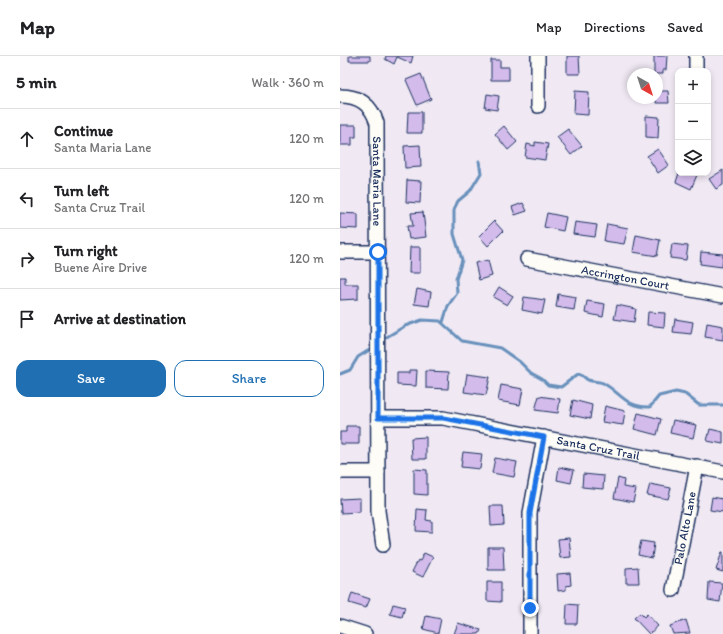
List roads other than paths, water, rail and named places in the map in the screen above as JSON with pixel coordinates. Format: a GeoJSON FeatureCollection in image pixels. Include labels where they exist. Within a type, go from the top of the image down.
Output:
{"type":"FeatureCollection","features":[{"type":"Feature","properties":{"kind":"street"},"geometry":{"type":"LineString","coordinates":[[538,56],[538,106]]}},
{"type":"Feature","properties":{"kind":"street"},"geometry":{"type":"LineString","coordinates":[[696,56],[696,68]]}},
{"type":"Feature","properties":{"kind":"street","name":"Santa Maria Lane"},"geometry":{"type":"LineString","coordinates":[[340,96],[356,97],[370,107],[377,123],[378,472],[379,524],[383,545]]}},
{"type":"Feature","properties":{"kind":"street"},"geometry":{"type":"LineString","coordinates":[[340,252],[378,252]]}},
{"type":"Feature","properties":{"kind":"street","name":"Accrington Court"},"geometry":{"type":"LineString","coordinates":[[527,259],[723,296]]}},
{"type":"Feature","properties":{"kind":"street","name":"Santa Cruz Trail"},"geometry":{"type":"LineString","coordinates":[[378,418],[443,418],[723,472]]}},
{"type":"Feature","properties":{"kind":"street"},"geometry":{"type":"LineString","coordinates":[[530,634],[530,513],[544,437]]}},
{"type":"Feature","properties":{"kind":"street","name":"Palo Alto Lane"},"geometry":{"type":"LineString","coordinates":[[673,590],[697,466]]}},
{"type":"Feature","properties":{"kind":"street"},"geometry":{"type":"LineString","coordinates":[[340,472],[378,472]]}},
{"type":"Feature","properties":{"kind":"street"},"geometry":{"type":"LineString","coordinates":[[340,626],[365,634]]}},
{"type":"Feature","properties":{"kind":"waterway"},"geometry":{"type":"LineString","coordinates":[[443,322],[448,306],[457,293],[456,279],[462,260],[454,234],[454,209],[458,201],[470,191],[481,173],[479,161]]}},
{"type":"Feature","properties":{"kind":"waterway"},"geometry":{"type":"LineString","coordinates":[[385,338],[405,326],[422,320],[440,321],[462,341],[500,348],[548,385],[561,387],[580,374],[588,380],[603,383],[624,399],[642,407],[650,407],[659,396],[676,392],[685,394],[699,405],[723,405]]}},
{"type":"Feature","properties":{"kind":"waterway"},"geometry":{"type":"LineString","coordinates":[[340,374],[350,370],[358,357],[371,349]]}}]}
